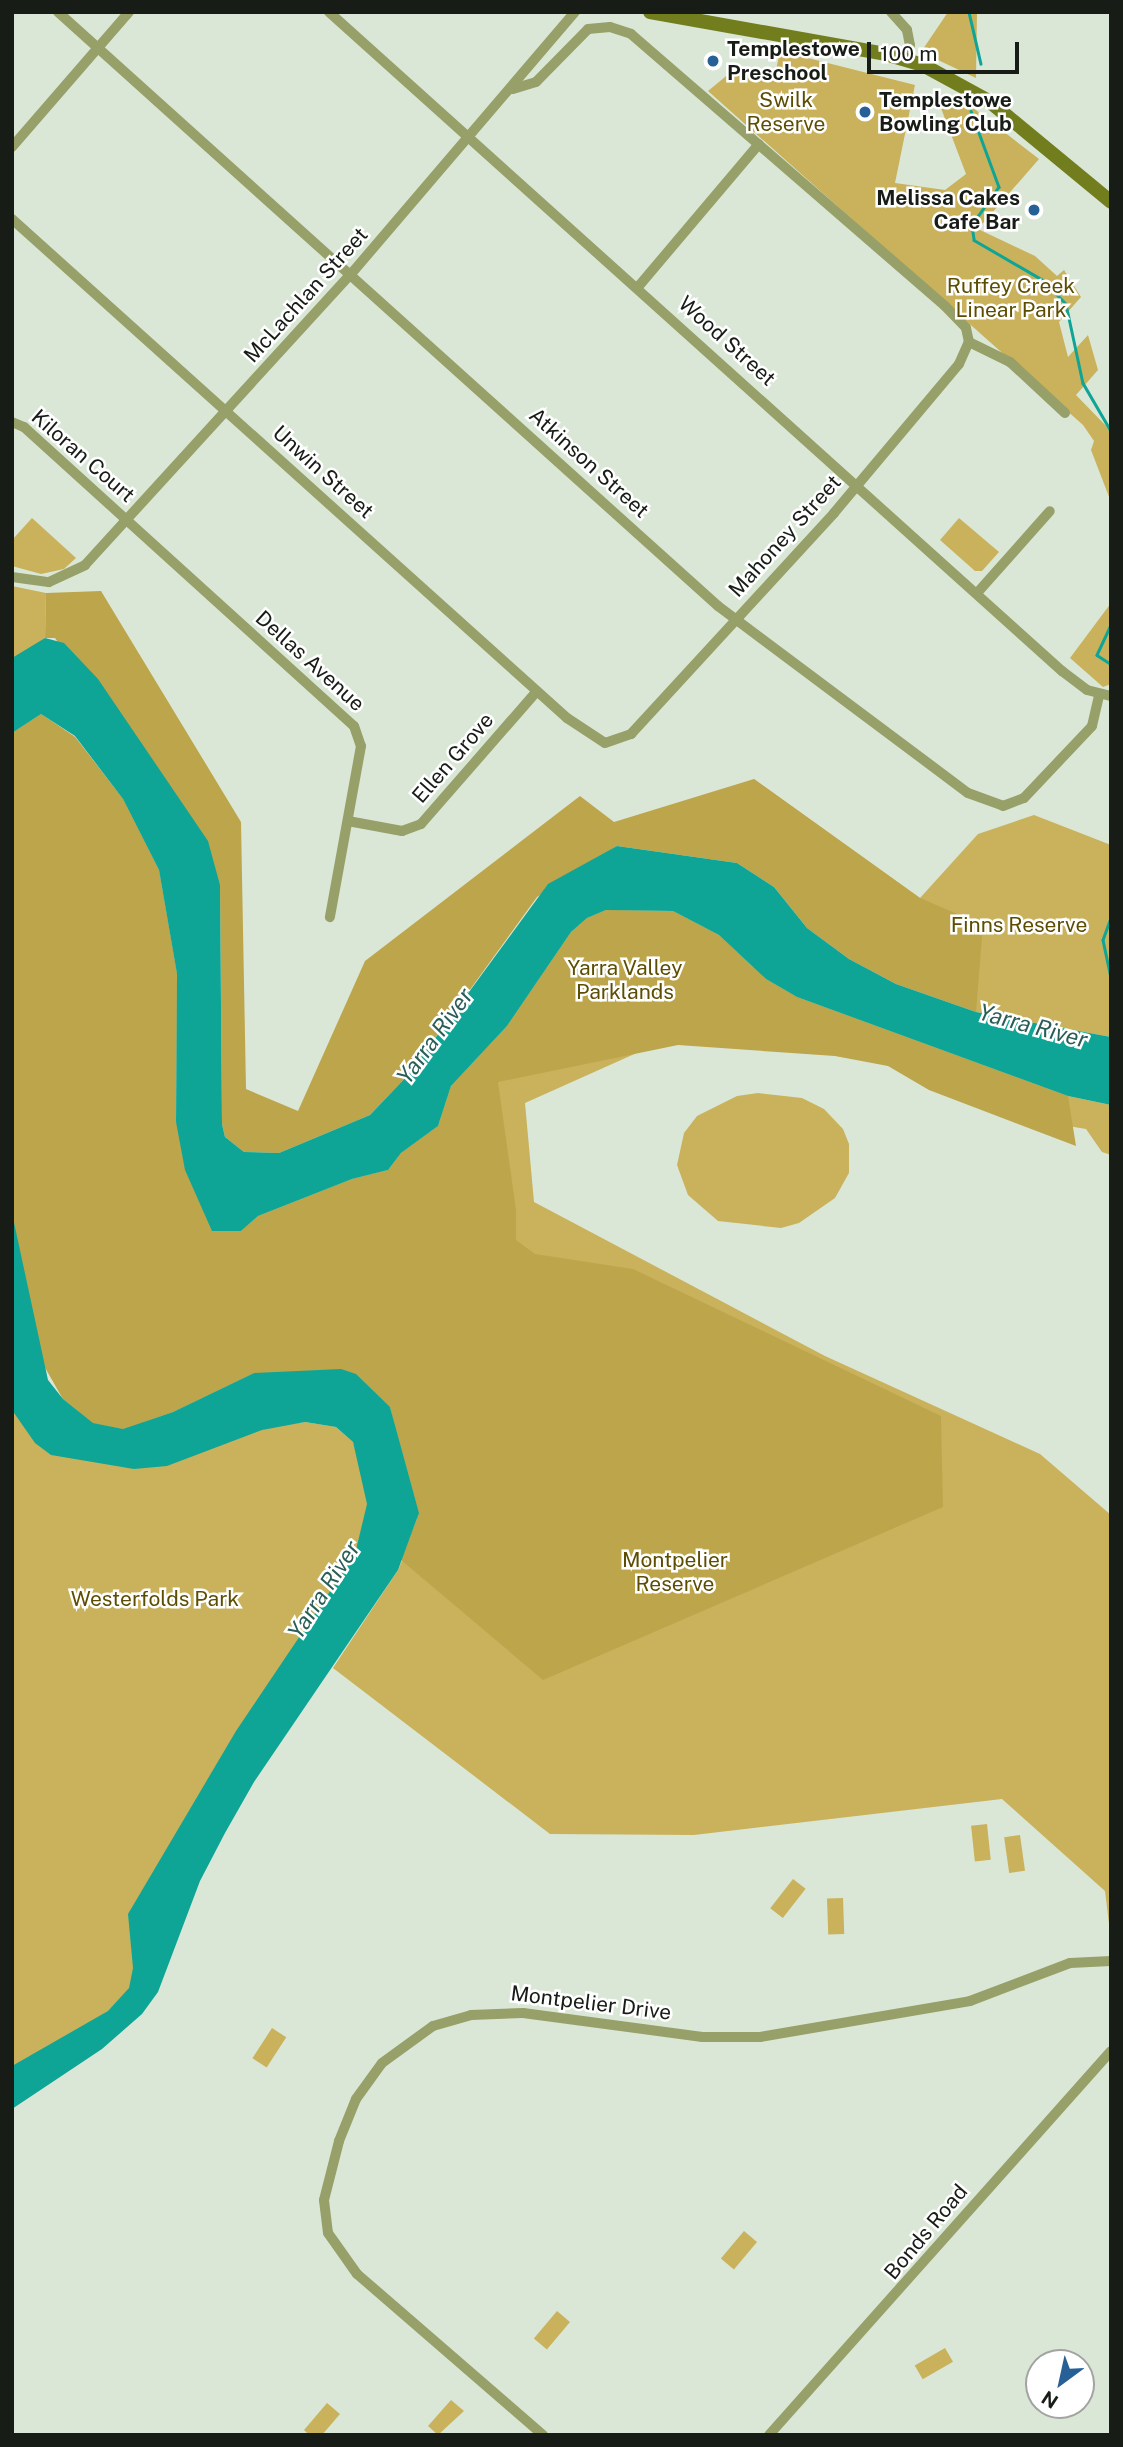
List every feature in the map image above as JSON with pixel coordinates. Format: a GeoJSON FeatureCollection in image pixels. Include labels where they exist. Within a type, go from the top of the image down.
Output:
{"type":"FeatureCollection","features":[{"type":"Feature","properties":{"kind":"main road"},"geometry":{"type":"LineString","coordinates":[[650,12],[905,59],[989,101],[1110,199]]}},
{"type":"Feature","properties":{"kind":"street","name":"Atkinson Street"},"geometry":{"type":"LineString","coordinates":[[58,12],[736,619],[957,785],[991,804],[1014,804],[1034,790],[1092,726],[1099,696]]}},
{"type":"Feature","properties":{"kind":"street"},"geometry":{"type":"LineString","coordinates":[[12,147],[129,12]]}},
{"type":"Feature","properties":{"kind":"street","name":"Wood Street"},"geometry":{"type":"LineString","coordinates":[[329,12],[978,592],[1062,671],[1099,696]]}},
{"type":"Feature","properties":{"kind":"street","name":"McLachlan Street"},"geometry":{"type":"LineString","coordinates":[[12,577],[49,582],[85,565],[228,412],[351,274],[513,89],[575,12]]}},
{"type":"Feature","properties":{"kind":"street"},"geometry":{"type":"LineString","coordinates":[[891,12],[907,30],[910,45],[905,59]]}},
{"type":"Feature","properties":{"kind":"street"},"geometry":{"type":"LineString","coordinates":[[513,89],[536,82],[588,29],[615,27],[642,42],[959,319],[969,342],[1010,362],[1065,412]]}},
{"type":"Feature","properties":{"kind":"street"},"geometry":{"type":"LineString","coordinates":[[638,287],[759,144]]}},
{"type":"Feature","properties":{"kind":"street","name":"Unwin Street"},"geometry":{"type":"LineString","coordinates":[[12,219],[537,691],[589,735],[614,743]]}},
{"type":"Feature","properties":{"kind":"street","name":"Mahoney Street"},"geometry":{"type":"LineString","coordinates":[[614,743],[631,734],[856,485],[959,364],[969,342]]}},
{"type":"Feature","properties":{"kind":"street","name":"Kiloran Court"},"geometry":{"type":"LineString","coordinates":[[12,422],[24,427],[128,521]]}},
{"type":"Feature","properties":{"kind":"street"},"geometry":{"type":"LineString","coordinates":[[978,592],[1050,511]]}},
{"type":"Feature","properties":{"kind":"street","name":"Dellas Avenue"},"geometry":{"type":"LineString","coordinates":[[128,521],[354,726],[361,746],[330,916]]}},
{"type":"Feature","properties":{"kind":"street","name":"Ellen Grove"},"geometry":{"type":"LineString","coordinates":[[348,821],[402,831],[421,824],[537,691]]}},
{"type":"Feature","properties":{"kind":"street"},"geometry":{"type":"LineString","coordinates":[[1099,696],[1111,696]]}},
{"type":"Feature","properties":{"kind":"street","name":"Montpelier Drive"},"geometry":{"type":"LineString","coordinates":[[543,2435],[357,2274],[328,2233],[324,2200],[339,2140],[356,2099],[392,2055],[433,2026],[499,2011],[702,2037],[760,2037],[957,2004],[1070,1963],[1111,1961]]}},
{"type":"Feature","properties":{"kind":"street","name":"Bonds Road"},"geometry":{"type":"LineString","coordinates":[[769,2435],[1111,2052]]}},
{"type":"Feature","properties":{"kind":"green space"},"geometry":{"type":"Polygon","coordinates":[[[948,12],[977,12],[976,78],[921,52],[948,12]]]}},
{"type":"Feature","properties":{"kind":"green space"},"geometry":{"type":"Polygon","coordinates":[[[780,51],[915,85],[895,183],[945,190],[966,174],[936,95],[963,100],[1039,159],[978,229],[1035,256],[1057,276],[1064,270],[1081,297],[1059,322],[1068,357],[1088,335],[1098,370],[1076,395],[1111,431],[1111,502],[1091,450],[1094,441],[1083,425],[708,91],[731,72],[774,80],[780,51]]]}},
{"type":"Feature","properties":{"kind":"green space"},"geometry":{"type":"Polygon","coordinates":[[[32,518],[76,558],[64,569],[41,574],[12,566],[12,540],[32,518]]]}},
{"type":"Feature","properties":{"kind":"green space"},"geometry":{"type":"Polygon","coordinates":[[[959,518],[999,552],[982,571],[975,571],[940,540],[959,518]]]}},
{"type":"Feature","properties":{"kind":"green space"},"geometry":{"type":"Polygon","coordinates":[[[12,586],[46,593],[45,638],[12,665],[12,586]]]}},
{"type":"Feature","properties":{"kind":"green space"},"geometry":{"type":"Polygon","coordinates":[[[101,591],[241,822],[246,1089],[298,1111],[365,961],[580,796],[614,822],[754,779],[920,898],[983,925],[976,1012],[896,984],[849,959],[807,928],[774,887],[737,863],[617,846],[537,897],[409,1074],[370,1115],[279,1153],[244,1152],[225,1137],[222,1124],[220,885],[55,638],[45,638],[46,593],[101,591]]]}},
{"type":"Feature","properties":{"kind":"green space"},"geometry":{"type":"Polygon","coordinates":[[[1111,603],[1111,684],[1103,687],[1070,658],[1111,603]]]}},
{"type":"Feature","properties":{"kind":"green space","name":"Montpelier Reserve"},"geometry":{"type":"Polygon","coordinates":[[[41,714],[75,737],[123,799],[159,870],[177,974],[176,1122],[185,1170],[212,1231],[241,1231],[258,1216],[352,1179],[388,1170],[401,1153],[438,1126],[451,1086],[507,1026],[571,932],[587,918],[606,910],[673,911],[719,935],[766,979],[797,997],[1068,1096],[1111,1105],[1111,1155],[1102,1152],[1086,1129],[1038,1121],[930,1089],[889,1065],[688,1030],[525,1103],[534,1202],[825,1356],[1040,1454],[1111,1515],[1111,1940],[1105,1891],[1002,1799],[694,1835],[550,1834],[333,1668],[398,1570],[418,1523],[390,1407],[375,1388],[341,1369],[254,1373],[173,1412],[123,1429],[93,1423],[63,1399],[42,1362],[12,1214],[12,733],[41,714]]]}},
{"type":"Feature","properties":{"kind":"green space","name":"Montpelier Reserve"},"geometry":{"type":"Polygon","coordinates":[[[41,714],[75,737],[123,799],[159,870],[177,974],[176,1122],[241,1231],[258,1216],[352,1179],[388,1170],[401,1153],[438,1126],[451,1086],[507,1026],[571,932],[587,918],[606,910],[673,911],[719,935],[766,979],[797,997],[1068,1096],[1076,1146],[929,1090],[888,1066],[835,1056],[678,1045],[498,1082],[516,1210],[516,1240],[535,1254],[633,1269],[941,1416],[943,1507],[543,1680],[401,1560],[419,1513],[390,1407],[291,1373],[254,1373],[173,1412],[123,1429],[93,1423],[63,1399],[42,1362],[12,1214],[12,733],[41,714]]]}},
{"type":"Feature","properties":{"kind":"green space","name":"Finns Reserve"},"geometry":{"type":"Polygon","coordinates":[[[754,779],[920,898],[978,834],[1034,815],[1111,845],[1111,1037],[976,1012],[716,821],[754,779]]]}},
{"type":"Feature","properties":{"kind":"green space"},"geometry":{"type":"Polygon","coordinates":[[[758,1093],[802,1098],[824,1109],[843,1129],[849,1144],[849,1173],[835,1198],[799,1223],[781,1228],[718,1221],[688,1195],[677,1165],[684,1133],[697,1116],[737,1096],[758,1093]]]}},
{"type":"Feature","properties":{"kind":"green space","name":"Westerfolds Park"},"geometry":{"type":"Polygon","coordinates":[[[12,1401],[219,1434],[305,1422],[336,1427],[353,1442],[379,1528],[139,1986],[89,2030],[12,2072],[12,1401]]]}},
{"type":"Feature","properties":{"kind":"green space"},"geometry":{"type":"Polygon","coordinates":[[[987,1824],[991,1860],[975,1861],[971,1826],[987,1824]]]}},
{"type":"Feature","properties":{"kind":"green space"},"geometry":{"type":"Polygon","coordinates":[[[1020,1835],[1025,1871],[1009,1873],[1004,1837],[1020,1835]]]}},
{"type":"Feature","properties":{"kind":"green space"},"geometry":{"type":"Polygon","coordinates":[[[793,1879],[806,1889],[783,1918],[770,1908],[793,1879]]]}},
{"type":"Feature","properties":{"kind":"green space"},"geometry":{"type":"Polygon","coordinates":[[[843,1898],[844,1934],[828,1935],[827,1899],[843,1898]]]}},
{"type":"Feature","properties":{"kind":"green space"},"geometry":{"type":"Polygon","coordinates":[[[272,2028],[286,2037],[267,2067],[252,2058],[272,2028]]]}},
{"type":"Feature","properties":{"kind":"green space"},"geometry":{"type":"Polygon","coordinates":[[[744,2231],[757,2242],[734,2270],[721,2259],[744,2231]]]}},
{"type":"Feature","properties":{"kind":"green space"},"geometry":{"type":"Polygon","coordinates":[[[557,2311],[570,2322],[547,2350],[534,2339],[557,2311]]]}},
{"type":"Feature","properties":{"kind":"green space"},"geometry":{"type":"Polygon","coordinates":[[[945,2348],[953,2362],[923,2379],[915,2366],[945,2348]]]}},
{"type":"Feature","properties":{"kind":"green space"},"geometry":{"type":"Polygon","coordinates":[[[451,2400],[464,2411],[438,2435],[428,2426],[451,2400]]]}},
{"type":"Feature","properties":{"kind":"green space"},"geometry":{"type":"Polygon","coordinates":[[[327,2403],[340,2414],[322,2435],[309,2435],[304,2430],[327,2403]]]}},
{"type":"Feature","properties":{"kind":"water","name":"Yarra River"},"geometry":{"type":"Polygon","coordinates":[[[45,638],[64,643],[98,679],[208,841],[220,885],[222,1124],[225,1137],[244,1152],[279,1153],[370,1115],[409,1074],[548,884],[617,846],[737,863],[774,887],[807,928],[849,959],[896,984],[976,1012],[1111,1037],[1111,1105],[1068,1096],[797,997],[766,979],[719,935],[673,911],[606,910],[587,918],[571,932],[507,1026],[451,1086],[438,1126],[401,1153],[388,1170],[352,1179],[258,1216],[241,1231],[212,1231],[185,1170],[176,1122],[177,974],[159,870],[123,799],[75,736],[41,714],[12,733],[12,658],[45,638]]]}},
{"type":"Feature","properties":{"kind":"water"},"geometry":{"type":"Polygon","coordinates":[[[12,1213],[48,1380],[63,1399],[93,1423],[123,1429],[173,1412],[254,1373],[341,1369],[356,1374],[390,1407],[419,1513],[398,1570],[254,1782],[225,1833],[200,1881],[158,1992],[142,2014],[102,2049],[12,2109],[12,2066],[108,2011],[129,1988],[133,1968],[128,1914],[236,1731],[355,1554],[367,1504],[353,1442],[336,1427],[305,1422],[262,1430],[167,1466],[134,1469],[51,1455],[35,1443],[12,1410],[12,1213]]]}},
{"type":"Feature","properties":{"kind":"waterway"},"geometry":{"type":"LineString","coordinates":[[969,12],[981,64]]}},
{"type":"Feature","properties":{"kind":"waterway"},"geometry":{"type":"LineString","coordinates":[[971,111],[999,187],[972,225],[974,240],[1043,280],[1066,304],[1083,383],[1111,431]]}},
{"type":"Feature","properties":{"kind":"waterway"},"geometry":{"type":"LineString","coordinates":[[1111,625],[1097,655],[1111,664]]}},
{"type":"Feature","properties":{"kind":"waterway"},"geometry":{"type":"LineString","coordinates":[[1111,918],[1103,940],[1111,977]]}},
{"type":"Feature","properties":{"kind":"place","name":"Templestowe Preschool"},"geometry":{"type":"Point","coordinates":[713,61]}},
{"type":"Feature","properties":{"kind":"place","name":"Templestowe Bowling Club"},"geometry":{"type":"Point","coordinates":[865,112]}},
{"type":"Feature","properties":{"kind":"place","name":"Melissa Cakes Cafe Bar"},"geometry":{"type":"Point","coordinates":[1034,210]}},
{"type":"Feature","properties":{"kind":"park label","name":"Swilk Reserve"},"geometry":{"type":"Point","coordinates":[786,112]}},
{"type":"Feature","properties":{"kind":"park label","name":"Ruffey Creek Linear Park"},"geometry":{"type":"Point","coordinates":[1011,298]}},
{"type":"Feature","properties":{"kind":"park label","name":"Yarra Valley Parklands"},"geometry":{"type":"Point","coordinates":[625,980]}}]}
